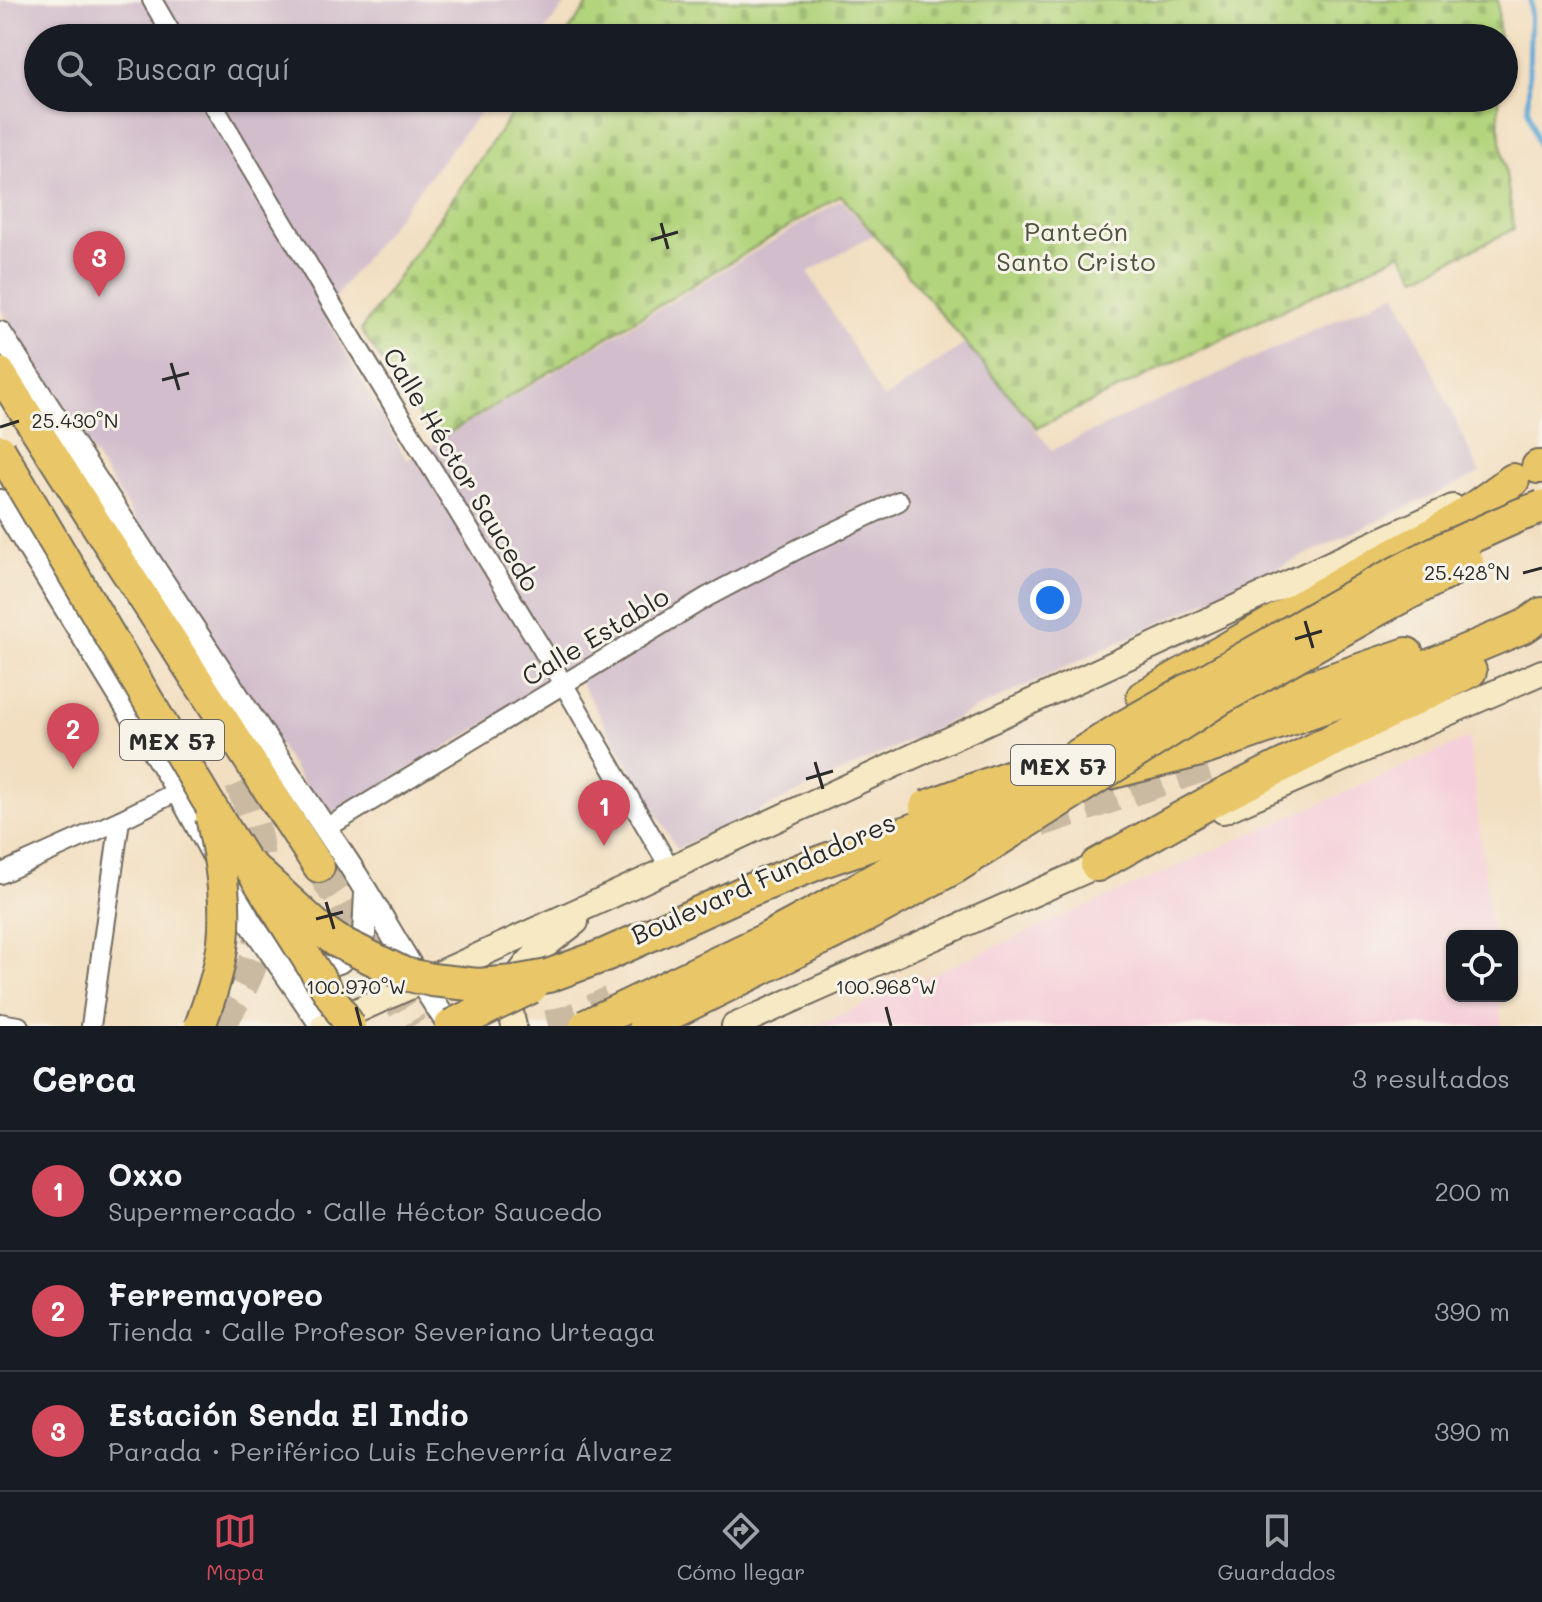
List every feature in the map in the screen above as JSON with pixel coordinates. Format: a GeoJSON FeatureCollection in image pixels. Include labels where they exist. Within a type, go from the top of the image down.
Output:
{"type":"FeatureCollection","features":[{"type":"Feature","properties":{"kind":"highway","name":"MEX 57"},"geometry":{"type":"LineString","coordinates":[[0,373],[319,866]]}},
{"type":"Feature","properties":{"kind":"highway","name":"MEX 57"},"geometry":{"type":"LineString","coordinates":[[0,450],[207,800],[350,1026]]}},
{"type":"Feature","properties":{"kind":"highway"},"geometry":{"type":"LineString","coordinates":[[1143,697],[1435,533],[1534,470]]}},
{"type":"Feature","properties":{"kind":"highway","name":"Boulevard Fundadores"},"geometry":{"type":"LineString","coordinates":[[586,1026],[761,942],[841,899],[925,851],[1147,713],[1373,585],[1452,545],[1542,507]]}},
{"type":"Feature","properties":{"kind":"highway"},"geometry":{"type":"LineString","coordinates":[[645,1026],[845,927],[955,867],[1223,697],[1380,608],[1542,525]]}},
{"type":"Feature","properties":{"kind":"highway"},"geometry":{"type":"LineString","coordinates":[[122,565],[135,609],[151,643],[239,782]]}},
{"type":"Feature","properties":{"kind":"highway"},"geometry":{"type":"LineString","coordinates":[[1218,761],[1272,744],[1466,663],[1499,646],[1538,617]]}},
{"type":"Feature","properties":{"kind":"highway"},"geometry":{"type":"LineString","coordinates":[[250,866],[317,927],[337,941],[404,974],[478,985],[548,976],[605,955],[823,861],[1043,789],[1204,749],[1364,693],[1538,617]]}},
{"type":"Feature","properties":{"kind":"highway"},"geometry":{"type":"LineString","coordinates":[[1097,865],[1210,802],[1495,657],[1517,644],[1538,617]]}},
{"type":"Feature","properties":{"kind":"highway","name":"Boulevard Fundadores"},"geometry":{"type":"LineString","coordinates":[[451,1026],[744,882],[835,843],[1018,773],[1538,617]]}},
{"type":"Feature","properties":{"kind":"highway"},"geometry":{"type":"LineString","coordinates":[[200,1026],[221,957],[224,911],[219,855],[207,800]]}},
{"type":"Feature","properties":{"kind":"main road"},"geometry":{"type":"LineString","coordinates":[[322,1026],[1534,470]]}},
{"type":"Feature","properties":{"kind":"main road"},"geometry":{"type":"LineString","coordinates":[[734,1026],[1542,672]]}},
{"type":"Feature","properties":{"kind":"main road"},"geometry":{"type":"LineString","coordinates":[[514,1026],[510,999],[519,973],[557,937],[606,898]]}},
{"type":"Feature","properties":{"kind":"street"},"geometry":{"type":"LineString","coordinates":[[152,0],[166,24]]}},
{"type":"Feature","properties":{"kind":"street","name":"Calle Héctor Saucedo"},"geometry":{"type":"LineString","coordinates":[[217,112],[564,685],[670,868]]}},
{"type":"Feature","properties":{"kind":"street"},"geometry":{"type":"LineString","coordinates":[[0,333],[366,890],[421,983],[451,1026]]}},
{"type":"Feature","properties":{"kind":"street"},"geometry":{"type":"LineString","coordinates":[[0,501],[178,791],[229,886],[269,951],[322,1026]]}},
{"type":"Feature","properties":{"kind":"street","name":"Calle Establo"},"geometry":{"type":"LineString","coordinates":[[325,829],[707,597],[899,501]]}},
{"type":"Feature","properties":{"kind":"street"},"geometry":{"type":"LineString","coordinates":[[0,874],[178,791]]}},
{"type":"Feature","properties":{"kind":"street"},"geometry":{"type":"LineString","coordinates":[[91,1026],[120,820]]}},
{"type":"Feature","properties":{"kind":"street"},"geometry":{"type":"LineString","coordinates":[[269,951],[294,964],[319,968],[339,962],[354,950],[364,935],[366,890]]}},
{"type":"Feature","properties":{"kind":"street"},"geometry":{"type":"LineString","coordinates":[[0,1023],[19,1026]]}},
{"type":"Feature","properties":{"kind":"shaded area"},"geometry":{"type":"Polygon","coordinates":[[[0,0],[569,0],[550,24],[24,24],[24,112],[480,112],[343,286],[325,316],[407,460],[841,200],[873,235],[808,272],[883,399],[966,343],[1052,450],[1396,293],[1480,473],[677,849],[574,671],[326,819],[0,307],[0,0]]]}},
{"type":"Feature","properties":{"kind":"shaded area"},"geometry":{"type":"Polygon","coordinates":[[[1469,738],[1491,930],[1446,930],[1446,1002],[1500,1002],[1502,1026],[815,1026],[1469,738]]]}},
{"type":"Feature","properties":{"kind":"green space"},"geometry":{"type":"Polygon","coordinates":[[[591,0],[1498,0],[1499,24],[574,24],[591,0]]]}},
{"type":"Feature","properties":{"kind":"green space","name":"Panteón Santo Cristo"},"geometry":{"type":"Polygon","coordinates":[[[513,112],[1499,112],[1514,229],[1417,277],[1401,253],[1037,428],[841,195],[436,441],[361,330],[513,112]]]}},
{"type":"Feature","properties":{"kind":"waterway"},"geometry":{"type":"LineString","coordinates":[[1531,0],[1528,110],[1542,157]]}},
{"type":"Feature","properties":{"kind":"tunnel"},"geometry":{"type":"LineString","coordinates":[[1040,821],[1218,761]]}},
{"type":"Feature","properties":{"kind":"tunnel"},"geometry":{"type":"LineString","coordinates":[[220,1026],[249,972],[256,953],[260,925],[259,852],[254,825],[239,782]]}},
{"type":"Feature","properties":{"kind":"tunnel"},"geometry":{"type":"LineString","coordinates":[[319,867],[413,1026]]}},
{"type":"Feature","properties":{"kind":"tunnel"},"geometry":{"type":"LineString","coordinates":[[320,867],[379,954]]}},
{"type":"Feature","properties":{"kind":"tunnel"},"geometry":{"type":"LineString","coordinates":[[548,1026],[569,1021],[610,1002]]}},
{"type":"Feature","properties":{"kind":"place","name":"Estación Senda El Indio"},"geometry":{"type":"Point","coordinates":[99,297]}},
{"type":"Feature","properties":{"kind":"place","name":"Ferremayoreo"},"geometry":{"type":"Point","coordinates":[73,769]}},
{"type":"Feature","properties":{"kind":"place","name":"Oxxo"},"geometry":{"type":"Point","coordinates":[604,846]}}]}
